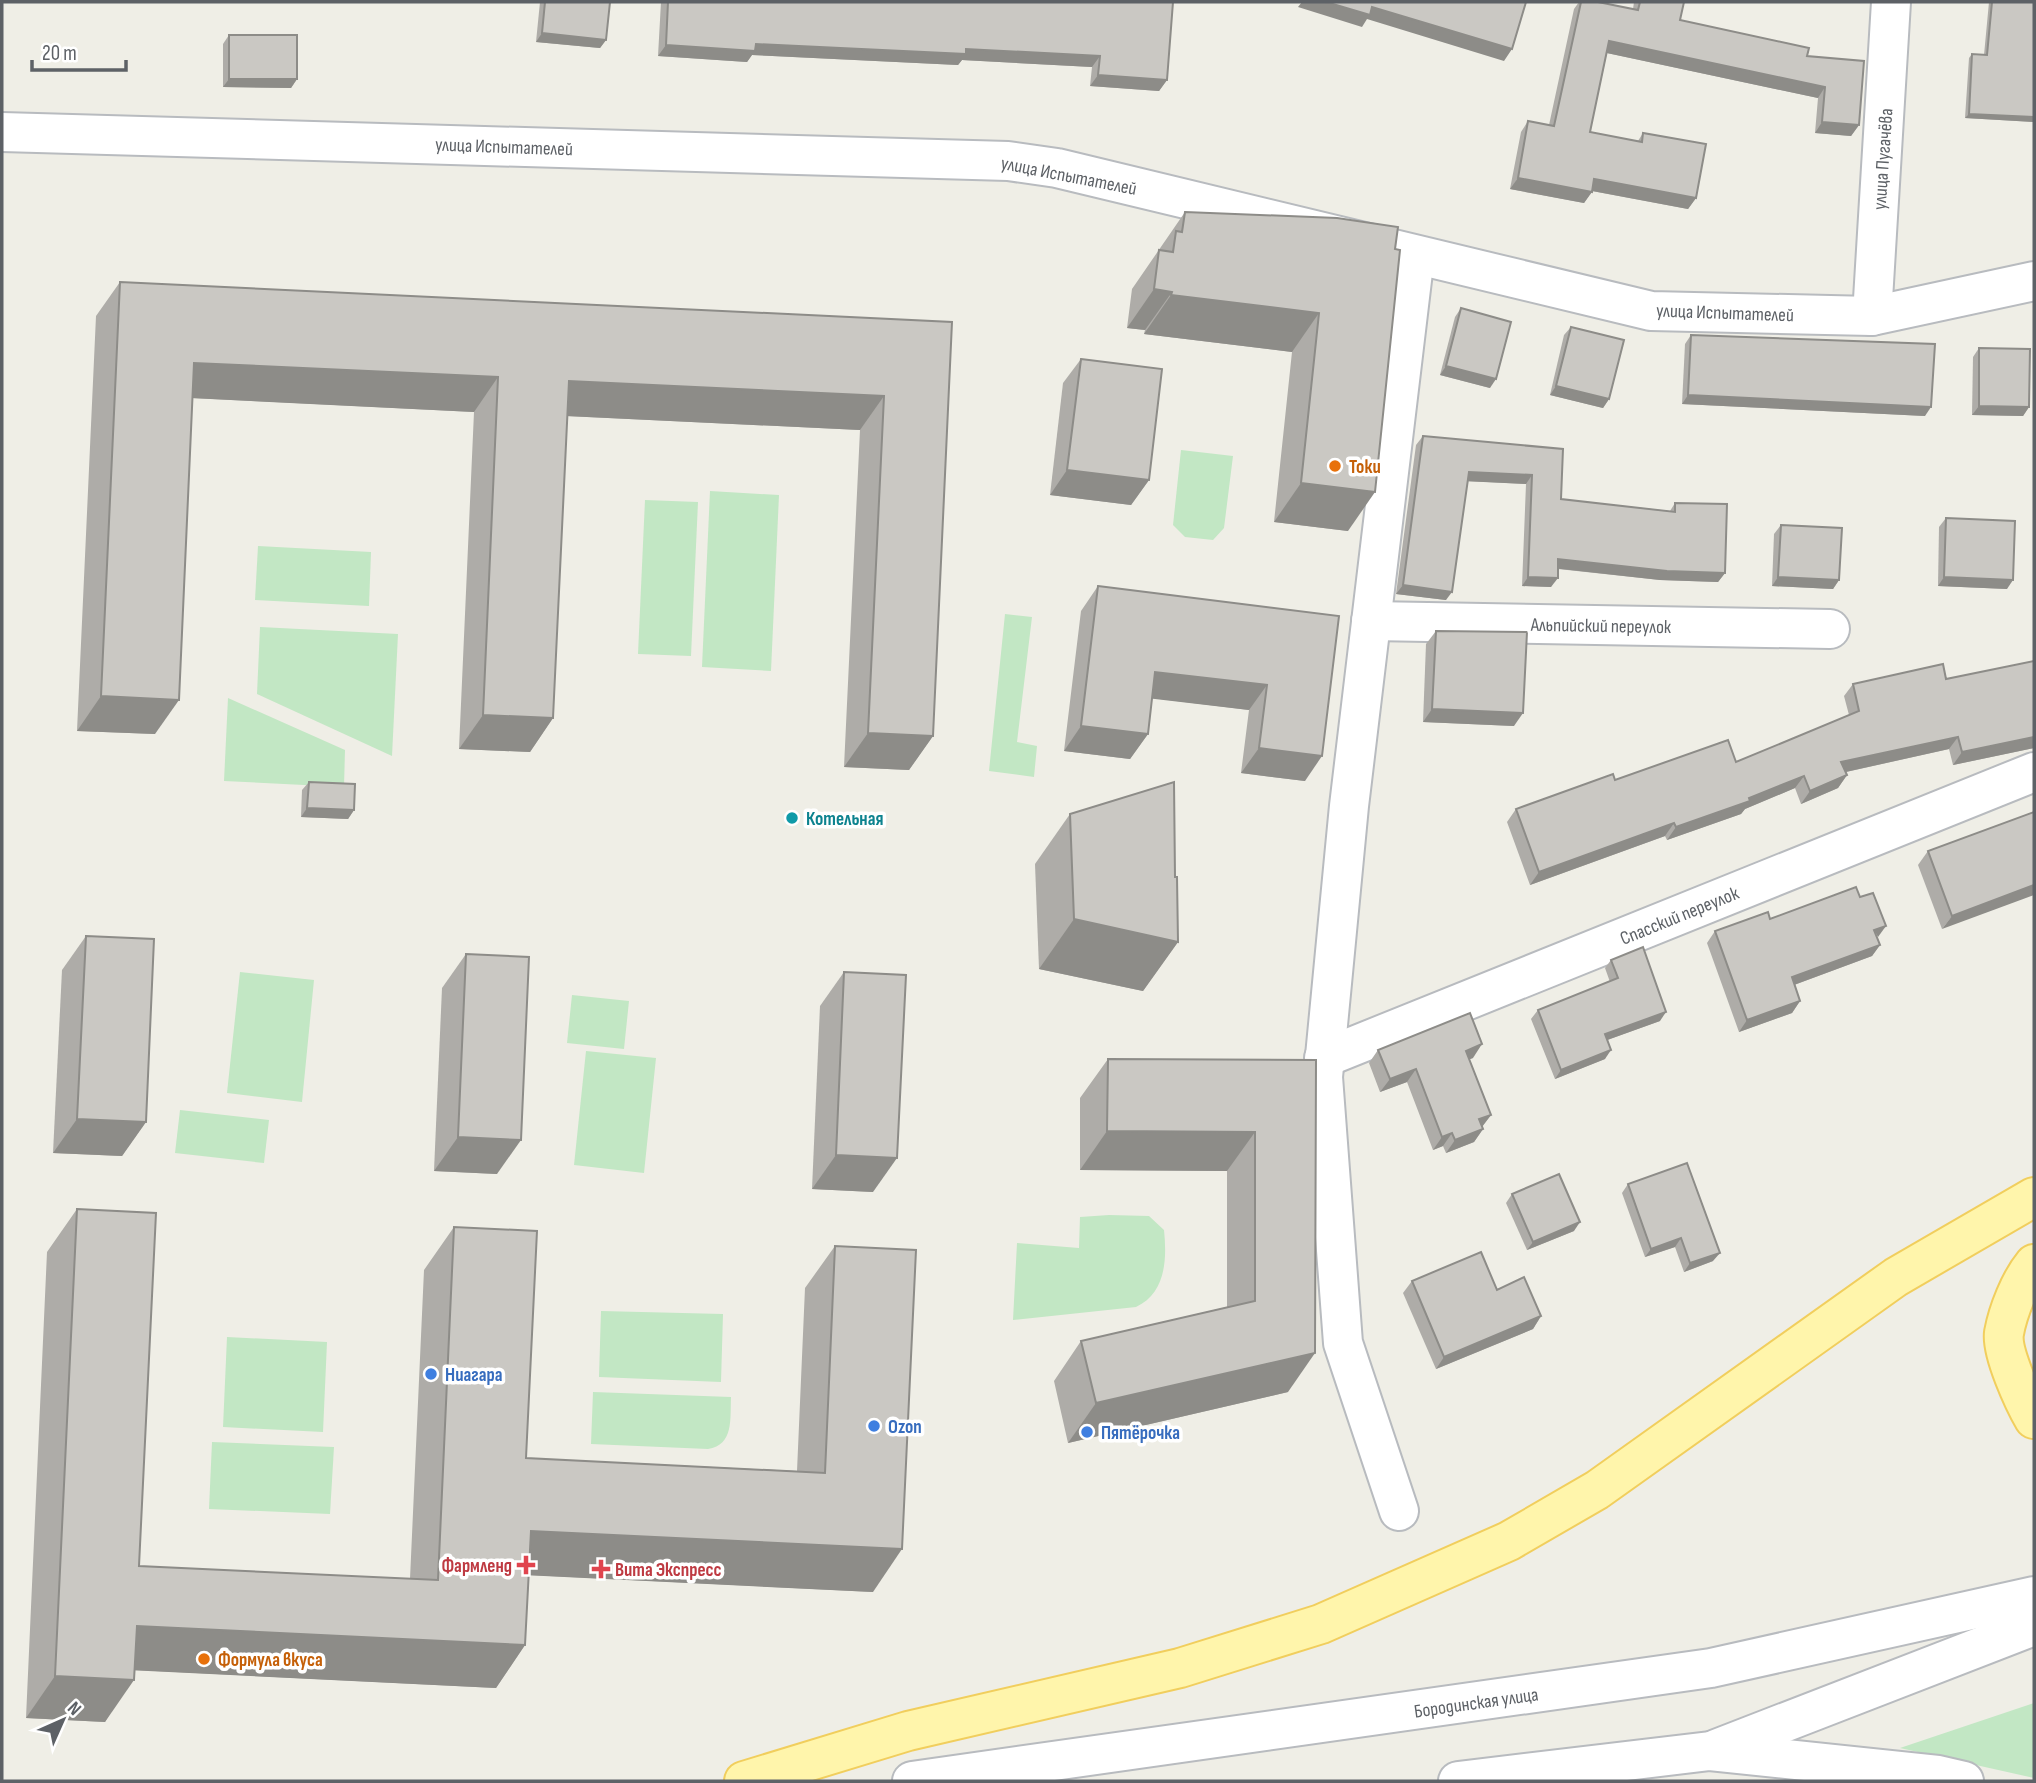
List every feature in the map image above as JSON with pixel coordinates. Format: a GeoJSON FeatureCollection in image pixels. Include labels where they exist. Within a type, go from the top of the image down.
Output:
{"type":"FeatureCollection","features":[{"type":"Feature","properties":{"kind":"main road"},"geometry":{"type":"LineString","coordinates":[[744,1781],[908,1731],[1180,1668],[1321,1624],[1509,1541],[1597,1490],[1896,1277],[2034,1197]]}},
{"type":"Feature","properties":{"kind":"main road"},"geometry":{"type":"LineString","coordinates":[[2034,1264],[2025,1275],[2004,1335],[2020,1396],[2034,1419]]}},
{"type":"Feature","properties":{"kind":"street","name":"улица Пугачёва"},"geometry":{"type":"LineString","coordinates":[[1872,316],[1891,2]]}},
{"type":"Feature","properties":{"kind":"street","name":"улица Испытателей"},"geometry":{"type":"LineString","coordinates":[[2,132],[1008,161],[1067,170],[1651,310],[1872,316],[2034,281]]}},
{"type":"Feature","properties":{"kind":"street"},"geometry":{"type":"LineString","coordinates":[[1399,1511],[1343,1343],[1323,1088],[1349,806],[1415,255]]}},
{"type":"Feature","properties":{"kind":"street","name":"Альпийский переулок"},"geometry":{"type":"LineString","coordinates":[[1371,621],[1830,629]]}},
{"type":"Feature","properties":{"kind":"street","name":"Спасский переулок"},"geometry":{"type":"LineString","coordinates":[[1324,1058],[2034,772]]}},
{"type":"Feature","properties":{"kind":"street","name":"Бородинская улица"},"geometry":{"type":"LineString","coordinates":[[912,1781],[1711,1668],[2034,1595]]}},
{"type":"Feature","properties":{"kind":"street"},"geometry":{"type":"LineString","coordinates":[[1710,1751],[2034,1626]]}},
{"type":"Feature","properties":{"kind":"street"},"geometry":{"type":"LineString","coordinates":[[1458,1781],[1710,1751],[1938,1775],[1964,1781]]}},
{"type":"Feature","properties":{"kind":"green space"},"geometry":{"type":"Polygon","coordinates":[[[1181,450],[1233,456],[1224,528],[1213,540],[1185,537],[1173,525],[1181,450]]]}},
{"type":"Feature","properties":{"kind":"green space"},"geometry":{"type":"Polygon","coordinates":[[[710,491],[779,495],[771,671],[702,667],[710,491]]]}},
{"type":"Feature","properties":{"kind":"green space"},"geometry":{"type":"Polygon","coordinates":[[[645,500],[698,502],[691,656],[638,654],[645,500]]]}},
{"type":"Feature","properties":{"kind":"green space"},"geometry":{"type":"Polygon","coordinates":[[[258,546],[371,552],[369,606],[255,600],[258,546]]]}},
{"type":"Feature","properties":{"kind":"green space"},"geometry":{"type":"Polygon","coordinates":[[[1005,614],[1032,617],[1017,742],[1037,746],[1034,777],[989,771],[1005,614]]]}},
{"type":"Feature","properties":{"kind":"green space"},"geometry":{"type":"Polygon","coordinates":[[[260,627],[398,634],[392,756],[257,694],[260,627]]]}},
{"type":"Feature","properties":{"kind":"green space"},"geometry":{"type":"Polygon","coordinates":[[[228,698],[345,750],[344,787],[224,781],[228,698]]]}},
{"type":"Feature","properties":{"kind":"green space"},"geometry":{"type":"Polygon","coordinates":[[[240,972],[314,980],[302,1102],[227,1093],[240,972]]]}},
{"type":"Feature","properties":{"kind":"green space"},"geometry":{"type":"Polygon","coordinates":[[[572,995],[629,1001],[624,1049],[567,1043],[572,995]]]}},
{"type":"Feature","properties":{"kind":"green space"},"geometry":{"type":"Polygon","coordinates":[[[586,1051],[656,1058],[644,1173],[574,1165],[586,1051]]]}},
{"type":"Feature","properties":{"kind":"green space"},"geometry":{"type":"Polygon","coordinates":[[[180,1110],[269,1120],[264,1163],[175,1153],[180,1110]]]}},
{"type":"Feature","properties":{"kind":"green space"},"geometry":{"type":"Polygon","coordinates":[[[1149,1216],[1164,1230],[1162,1274],[1159,1284],[1146,1301],[1136,1307],[1013,1320],[1017,1243],[1079,1248],[1080,1217],[1149,1216]]]}},
{"type":"Feature","properties":{"kind":"green space"},"geometry":{"type":"Polygon","coordinates":[[[601,1311],[723,1314],[721,1382],[599,1377],[601,1311]]]}},
{"type":"Feature","properties":{"kind":"green space"},"geometry":{"type":"Polygon","coordinates":[[[227,1337],[327,1342],[323,1432],[223,1427],[227,1337]]]}},
{"type":"Feature","properties":{"kind":"green space"},"geometry":{"type":"Polygon","coordinates":[[[593,1392],[731,1397],[729,1430],[722,1442],[708,1449],[591,1444],[593,1392]]]}},
{"type":"Feature","properties":{"kind":"green space"},"geometry":{"type":"Polygon","coordinates":[[[212,1442],[334,1447],[330,1514],[209,1509],[212,1442]]]}},
{"type":"Feature","properties":{"kind":"green space"},"geometry":{"type":"Polygon","coordinates":[[[2034,1703],[2034,1778],[1900,1748],[2034,1703]]]}},
{"type":"Feature","properties":{"kind":"building"},"geometry":{"type":"Polygon","coordinates":[[[545,2],[610,2],[606,40],[542,33],[545,2]]]}},
{"type":"Feature","properties":{"kind":"building"},"geometry":{"type":"Polygon","coordinates":[[[668,2],[1173,2],[1167,80],[1098,75],[1100,56],[966,49],[966,54],[756,44],[755,51],[666,45],[668,2]]]}},
{"type":"Feature","properties":{"kind":"building"},"geometry":{"type":"Polygon","coordinates":[[[1326,2],[1526,2],[1512,49],[1372,7],[1370,15],[1326,2]]]}},
{"type":"Feature","properties":{"kind":"building"},"geometry":{"type":"Polygon","coordinates":[[[1581,2],[1598,2],[1638,10],[1640,2],[1684,2],[1680,20],[1809,48],[1807,56],[1864,61],[1859,125],[1822,122],[1825,87],[1609,41],[1590,132],[1642,142],[1643,133],[1706,144],[1696,198],[1594,179],[1592,192],[1518,178],[1528,121],[1554,126],[1581,2]]]}},
{"type":"Feature","properties":{"kind":"building"},"geometry":{"type":"Polygon","coordinates":[[[1992,2],[2034,2],[2034,117],[1969,114],[1972,54],[1987,55],[1992,2]]]}},
{"type":"Feature","properties":{"kind":"building"},"geometry":{"type":"Polygon","coordinates":[[[229,35],[297,35],[297,79],[229,79],[229,35]]]}},
{"type":"Feature","properties":{"kind":"building"},"geometry":{"type":"Polygon","coordinates":[[[1185,212],[1337,218],[1398,227],[1395,249],[1400,250],[1375,492],[1301,483],[1319,313],[1171,295],[1172,292],[1154,289],[1159,250],[1173,252],[1176,231],[1182,232],[1185,212]]]}},
{"type":"Feature","properties":{"kind":"building"},"geometry":{"type":"Polygon","coordinates":[[[120,282],[952,322],[933,736],[868,733],[884,396],[569,381],[553,718],[483,715],[498,377],[194,363],[179,700],[101,696],[120,282]]]}},
{"type":"Feature","properties":{"kind":"building"},"geometry":{"type":"Polygon","coordinates":[[[1461,308],[1511,322],[1496,379],[1446,366],[1461,308]]]}},
{"type":"Feature","properties":{"kind":"building"},"geometry":{"type":"Polygon","coordinates":[[[1571,327],[1624,340],[1609,399],[1556,386],[1571,327]]]}},
{"type":"Feature","properties":{"kind":"building"},"geometry":{"type":"Polygon","coordinates":[[[1691,335],[1935,344],[1931,407],[1688,395],[1691,335]]]}},
{"type":"Feature","properties":{"kind":"building"},"geometry":{"type":"Polygon","coordinates":[[[1979,348],[2030,349],[2029,407],[1979,406],[1979,348]]]}},
{"type":"Feature","properties":{"kind":"building"},"geometry":{"type":"Polygon","coordinates":[[[1081,359],[1162,369],[1149,480],[1067,470],[1081,359]]]}},
{"type":"Feature","properties":{"kind":"building"},"geometry":{"type":"Polygon","coordinates":[[[1423,436],[1563,449],[1561,499],[1675,512],[1675,503],[1727,504],[1725,573],[1667,571],[1558,559],[1558,578],[1528,577],[1532,475],[1469,472],[1452,592],[1403,585],[1423,436]]]}},
{"type":"Feature","properties":{"kind":"building"},"geometry":{"type":"Polygon","coordinates":[[[1946,518],[2015,521],[2013,580],[1944,577],[1946,518]]]}},
{"type":"Feature","properties":{"kind":"building"},"geometry":{"type":"Polygon","coordinates":[[[1781,525],[1842,528],[1839,580],[1778,577],[1781,525]]]}},
{"type":"Feature","properties":{"kind":"building"},"geometry":{"type":"Polygon","coordinates":[[[1098,586],[1339,616],[1322,756],[1259,748],[1267,685],[1155,672],[1148,734],[1081,726],[1098,586]]]}},
{"type":"Feature","properties":{"kind":"building"},"geometry":{"type":"Polygon","coordinates":[[[1436,631],[1527,632],[1523,713],[1432,709],[1436,631]]]}},
{"type":"Feature","properties":{"kind":"building"},"geometry":{"type":"Polygon","coordinates":[[[2034,661],[2034,737],[1962,752],[1958,737],[1841,762],[1847,775],[1810,791],[1804,776],[1749,798],[1750,801],[1676,827],[1674,823],[1539,872],[1516,809],[1613,774],[1615,780],[1728,740],[1736,762],[1859,711],[1853,684],[1943,664],[1946,679],[2034,661]]]}},
{"type":"Feature","properties":{"kind":"building"},"geometry":{"type":"Polygon","coordinates":[[[309,782],[355,784],[354,810],[307,808],[309,782]]]}},
{"type":"Feature","properties":{"kind":"building"},"geometry":{"type":"Polygon","coordinates":[[[1174,782],[1178,942],[1074,919],[1070,814],[1174,782]]]}},
{"type":"Feature","properties":{"kind":"building"},"geometry":{"type":"Polygon","coordinates":[[[2034,812],[2034,885],[1952,916],[1928,851],[2034,812]]]}},
{"type":"Feature","properties":{"kind":"building"},"geometry":{"type":"Polygon","coordinates":[[[1856,887],[1860,897],[1873,893],[1886,926],[1874,930],[1880,945],[1792,977],[1800,1001],[1747,1020],[1715,931],[1768,912],[1770,919],[1856,887]]]}},
{"type":"Feature","properties":{"kind":"building"},"geometry":{"type":"Polygon","coordinates":[[[86,936],[154,939],[146,1122],[77,1119],[86,936]]]}},
{"type":"Feature","properties":{"kind":"building"},"geometry":{"type":"Polygon","coordinates":[[[1643,947],[1666,1012],[1605,1034],[1611,1050],[1561,1070],[1538,1010],[1618,978],[1611,960],[1643,947]]]}},
{"type":"Feature","properties":{"kind":"building"},"geometry":{"type":"Polygon","coordinates":[[[466,954],[529,957],[521,1140],[458,1137],[466,954]]]}},
{"type":"Feature","properties":{"kind":"building"},"geometry":{"type":"Polygon","coordinates":[[[844,972],[906,975],[897,1158],[836,1155],[844,972]]]}},
{"type":"Feature","properties":{"kind":"building"},"geometry":{"type":"Polygon","coordinates":[[[1470,1013],[1482,1044],[1466,1051],[1491,1115],[1479,1119],[1483,1129],[1455,1140],[1452,1133],[1442,1137],[1416,1069],[1390,1079],[1378,1050],[1470,1013]]]}},
{"type":"Feature","properties":{"kind":"building"},"geometry":{"type":"Polygon","coordinates":[[[1108,1059],[1316,1060],[1315,1353],[1096,1403],[1081,1341],[1255,1301],[1255,1132],[1107,1131],[1108,1059]]]}},
{"type":"Feature","properties":{"kind":"building"},"geometry":{"type":"Polygon","coordinates":[[[1687,1163],[1720,1253],[1690,1263],[1681,1238],[1651,1249],[1628,1184],[1687,1163]]]}},
{"type":"Feature","properties":{"kind":"building"},"geometry":{"type":"Polygon","coordinates":[[[1559,1174],[1580,1222],[1533,1242],[1512,1194],[1559,1174]]]}},
{"type":"Feature","properties":{"kind":"building"},"geometry":{"type":"Polygon","coordinates":[[[77,1209],[156,1213],[139,1566],[438,1580],[454,1227],[537,1231],[526,1458],[825,1473],[835,1246],[916,1250],[902,1549],[531,1531],[525,1645],[137,1626],[134,1680],[55,1676],[77,1209]]]}},
{"type":"Feature","properties":{"kind":"building"},"geometry":{"type":"Polygon","coordinates":[[[1481,1252],[1497,1290],[1524,1277],[1541,1316],[1444,1357],[1412,1281],[1481,1252]]]}},
{"type":"Feature","properties":{"kind":"place","name":"Токи"},"geometry":{"type":"Point","coordinates":[1335,466]}},
{"type":"Feature","properties":{"kind":"place","name":"Котельная"},"geometry":{"type":"Point","coordinates":[792,818]}},
{"type":"Feature","properties":{"kind":"place","name":"Ниагара"},"geometry":{"type":"Point","coordinates":[431,1374]}},
{"type":"Feature","properties":{"kind":"place","name":"Ozon"},"geometry":{"type":"Point","coordinates":[874,1426]}},
{"type":"Feature","properties":{"kind":"place","name":"Пятёрочка"},"geometry":{"type":"Point","coordinates":[1087,1432]}},
{"type":"Feature","properties":{"kind":"place","name":"Фармленд"},"geometry":{"type":"Point","coordinates":[526,1565]}},
{"type":"Feature","properties":{"kind":"place","name":"Вита Экспресс"},"geometry":{"type":"Point","coordinates":[601,1569]}},
{"type":"Feature","properties":{"kind":"place","name":"Формула вкуса"},"geometry":{"type":"Point","coordinates":[204,1659]}}]}
